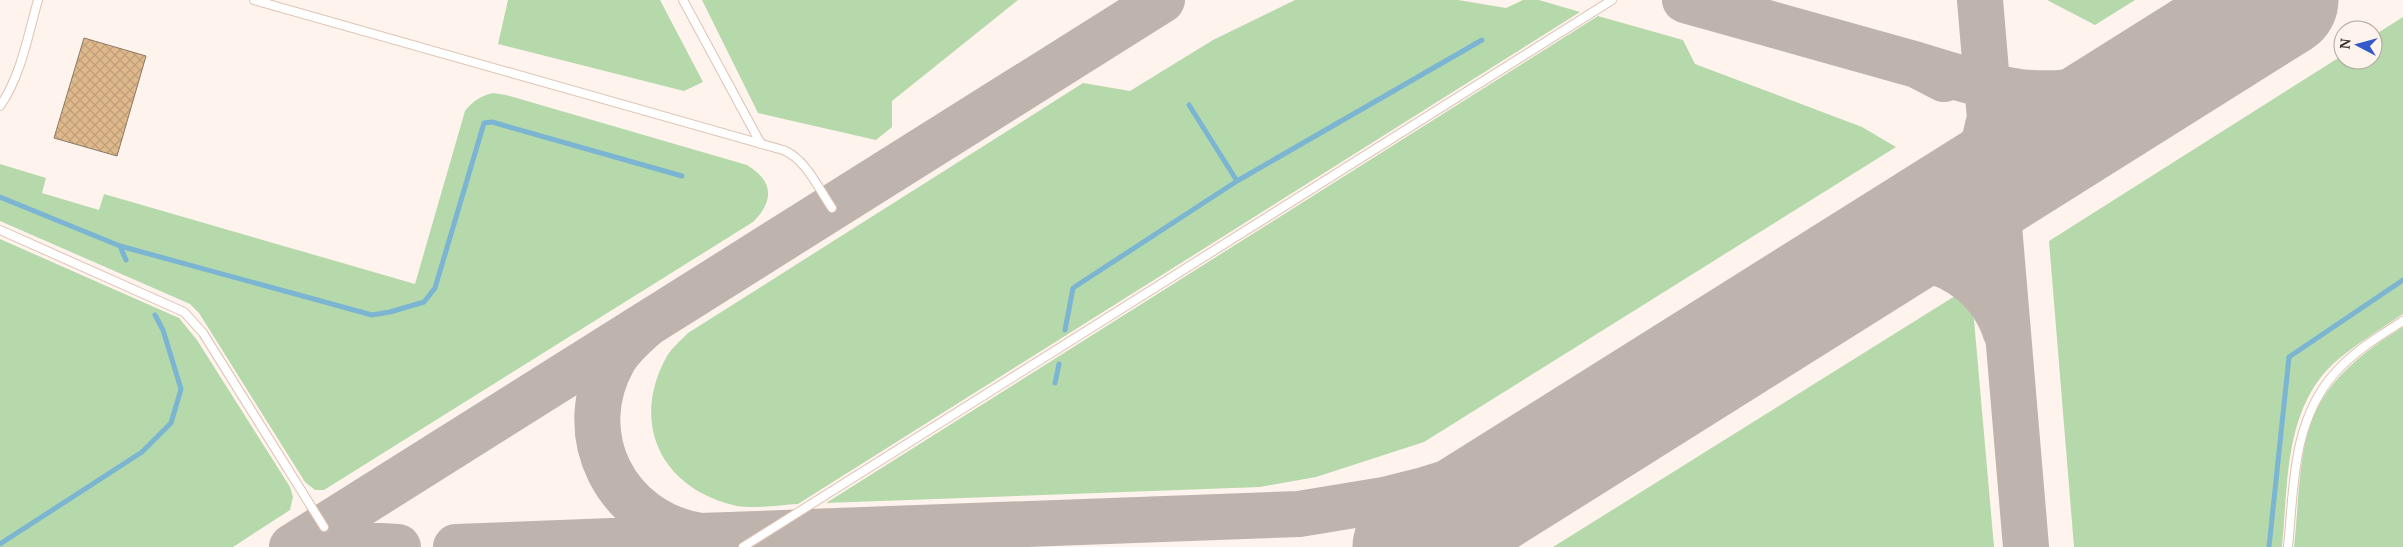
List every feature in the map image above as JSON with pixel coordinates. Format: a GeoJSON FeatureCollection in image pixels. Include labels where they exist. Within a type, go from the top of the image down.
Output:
{"type":"FeatureCollection","features":[{"type":"Feature","properties":{"kind":"lane"},"geometry":{"type":"LineString","coordinates":[[0,106],[8,95],[16,74],[38,0]]}},
{"type":"Feature","properties":{"kind":"lane"},"geometry":{"type":"LineString","coordinates":[[254,0],[794,155],[832,208]]}},
{"type":"Feature","properties":{"kind":"lane"},"geometry":{"type":"LineString","coordinates":[[683,0],[761,144]]}},
{"type":"Feature","properties":{"kind":"lane"},"geometry":{"type":"LineString","coordinates":[[743,547],[1612,0]]}},
{"type":"Feature","properties":{"kind":"lane"},"geometry":{"type":"LineString","coordinates":[[0,230],[184,312],[203,333],[324,527]]}},
{"type":"Feature","properties":{"kind":"lane"},"geometry":{"type":"LineString","coordinates":[[2288,547],[2298,453],[2303,428],[2312,406],[2334,373],[2351,357],[2403,321]]}},
{"type":"Feature","properties":{"kind":"green space"},"geometry":{"type":"Polygon","coordinates":[[[508,0],[660,0],[703,82],[684,91],[498,44],[508,0]]]}},
{"type":"Feature","properties":{"kind":"green space"},"geometry":{"type":"Polygon","coordinates":[[[702,0],[1018,0],[892,101],[892,127],[876,140],[758,113],[702,0]]]}},
{"type":"Feature","properties":{"kind":"green space"},"geometry":{"type":"Polygon","coordinates":[[[1295,0],[1458,0],[1506,8],[1523,0],[1539,0],[1580,12],[798,504],[759,507],[737,506],[711,498],[689,485],[672,469],[660,450],[653,429],[651,406],[656,381],[667,356],[688,333],[1083,83],[1130,91],[1213,40],[1295,0]]]}},
{"type":"Feature","properties":{"kind":"green space"},"geometry":{"type":"Polygon","coordinates":[[[2047,0],[2135,0],[2095,25],[2047,0]]]}},
{"type":"Feature","properties":{"kind":"green space"},"geometry":{"type":"Polygon","coordinates":[[[1598,16],[1683,40],[1695,64],[1862,127],[1896,147],[1424,442],[1316,477],[1260,487],[826,503],[1598,16]]]}},
{"type":"Feature","properties":{"kind":"green space"},"geometry":{"type":"Polygon","coordinates":[[[2403,17],[2403,314],[2334,363],[2318,382],[2306,402],[2297,425],[2292,449],[2282,547],[2074,547],[2049,241],[2333,61],[2333,70],[2383,70],[2383,30],[2403,17]]]}},
{"type":"Feature","properties":{"kind":"green space"},"geometry":{"type":"Polygon","coordinates":[[[493,93],[506,95],[747,165],[756,171],[766,184],[768,199],[753,222],[324,490],[315,490],[305,482],[199,313],[190,304],[0,221],[0,164],[46,178],[42,193],[99,210],[104,194],[415,284],[465,111],[477,99],[493,93]]]}},
{"type":"Feature","properties":{"kind":"green space"},"geometry":{"type":"Polygon","coordinates":[[[0,239],[179,318],[197,340],[290,487],[293,497],[290,510],[233,547],[0,547],[0,239]]]}},
{"type":"Feature","properties":{"kind":"green space"},"geometry":{"type":"Polygon","coordinates":[[[1971,286],[1994,547],[1553,547],[1971,286]]]}},
{"type":"Feature","properties":{"kind":"green space"},"geometry":{"type":"Polygon","coordinates":[[[2403,327],[2403,547],[2294,547],[2304,450],[2311,422],[2318,407],[2337,379],[2349,367],[2403,327]]]}},
{"type":"Feature","properties":{"kind":"building"},"geometry":{"type":"Polygon","coordinates":[[[84,38],[146,56],[117,156],[54,138],[84,38]]]}},
{"type":"Feature","properties":{"kind":"waterway"},"geometry":{"type":"LineString","coordinates":[[1065,330],[1073,288],[1237,181],[1482,40]]}},
{"type":"Feature","properties":{"kind":"waterway"},"geometry":{"type":"LineString","coordinates":[[1189,105],[1237,181]]}},
{"type":"Feature","properties":{"kind":"waterway"},"geometry":{"type":"LineString","coordinates":[[120,246],[372,315],[424,302],[435,288],[484,123],[492,122],[682,176]]}},
{"type":"Feature","properties":{"kind":"waterway"},"geometry":{"type":"LineString","coordinates":[[0,197],[120,246],[126,260]]}},
{"type":"Feature","properties":{"kind":"waterway"},"geometry":{"type":"LineString","coordinates":[[2269,547],[2289,357],[2403,280]]}},
{"type":"Feature","properties":{"kind":"waterway"},"geometry":{"type":"LineString","coordinates":[[0,544],[142,452],[171,423],[181,389],[163,330],[155,315]]}},
{"type":"Feature","properties":{"kind":"waterway"},"geometry":{"type":"LineString","coordinates":[[1055,383],[1059,364]]}},
{"type":"Feature","properties":{"kind":"taxiway"},"geometry":{"type":"LineString","coordinates":[[292,547],[1162,0]]}},
{"type":"Feature","properties":{"kind":"taxiway"},"geometry":{"type":"LineString","coordinates":[[1685,0],[1917,65],[1944,79]]}},
{"type":"Feature","properties":{"kind":"taxiway"},"geometry":{"type":"LineString","coordinates":[[1980,0],[2026,547]]}},
{"type":"Feature","properties":{"kind":"taxiway"},"geometry":{"type":"LineString","coordinates":[[1917,65],[1981,84],[2020,92],[2056,93],[2090,89],[2124,80],[2156,68],[2218,36],[2279,0]]}},
{"type":"Feature","properties":{"kind":"taxiway"},"geometry":{"type":"LineString","coordinates":[[1931,220],[1973,165],[1985,140],[1988,125]]}},
{"type":"Feature","properties":{"kind":"taxiway"},"geometry":{"type":"LineString","coordinates":[[1837,279],[1887,260],[1907,258],[1926,260],[1944,265],[1975,285],[1988,299],[2006,333]]}},
{"type":"Feature","properties":{"kind":"taxiway"},"geometry":{"type":"LineString","coordinates":[[648,323],[621,349],[614,359],[602,388],[597,416],[600,444],[609,470],[624,494],[645,513],[670,527],[700,536],[1299,514],[1384,500],[1424,490],[1574,444]]}},
{"type":"Feature","properties":{"kind":"taxiway"},"geometry":{"type":"LineString","coordinates":[[456,547],[689,538]]}},
{"type":"Feature","properties":{"kind":"taxiway"},"geometry":{"type":"LineString","coordinates":[[302,547],[329,543],[398,547]]}},
{"type":"Feature","properties":{"kind":"runway"},"geometry":{"type":"LineString","coordinates":[[1410,547],[2281,0]]}}]}
